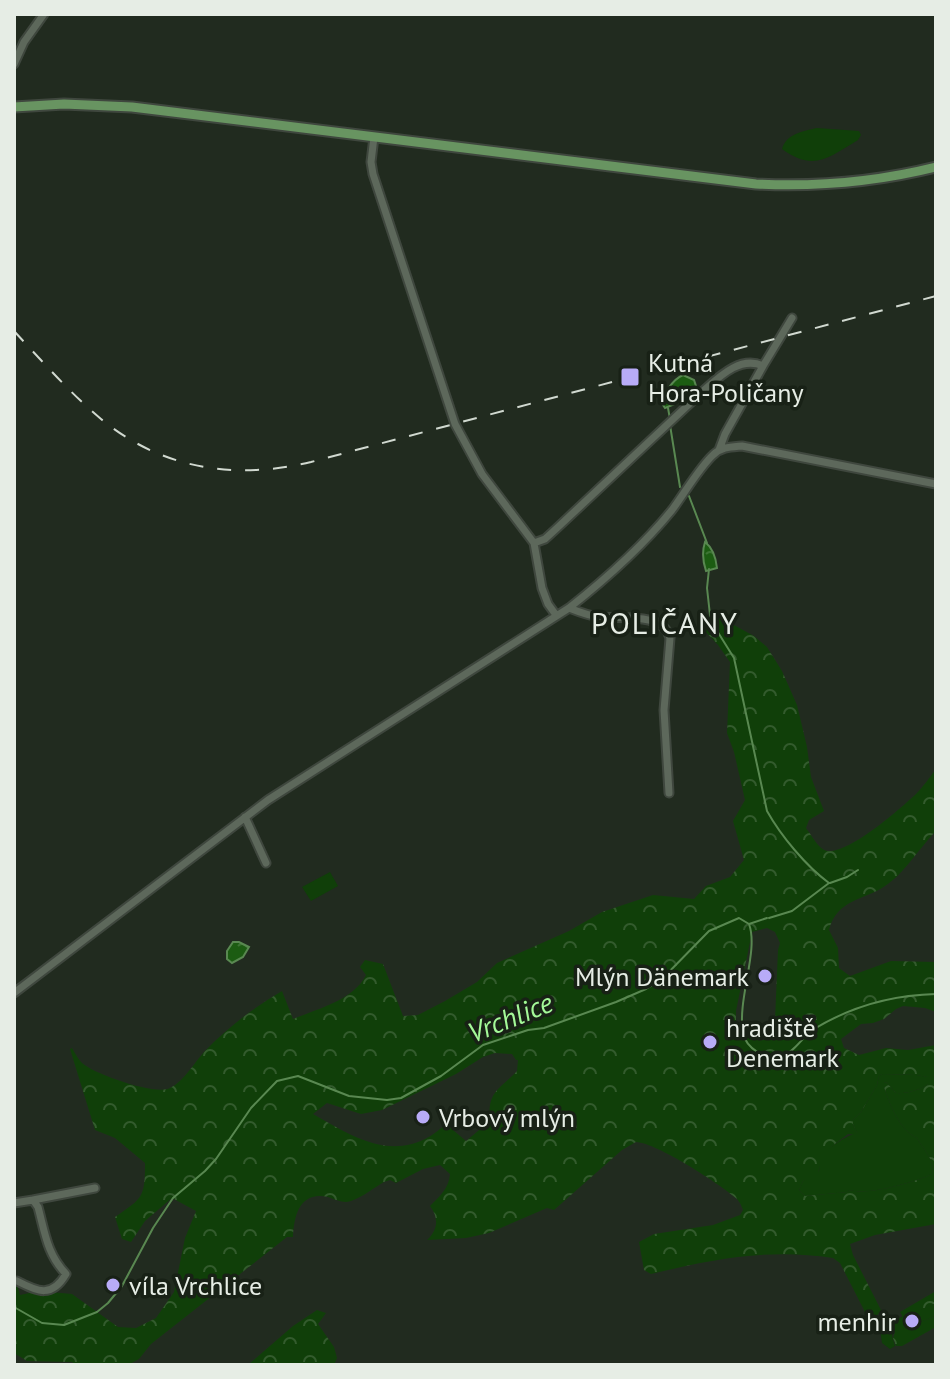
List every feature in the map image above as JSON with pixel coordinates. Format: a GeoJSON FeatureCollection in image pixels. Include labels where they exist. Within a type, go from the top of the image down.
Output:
{"type":"FeatureCollection","features":[{"type":"Feature","properties":{"kind":"main road"},"geometry":{"type":"LineString","coordinates":[[14,107],[64,104],[118,106],[756,184],[848,183],[907,175],[936,167]]}},
{"type":"Feature","properties":{"kind":"street"},"geometry":{"type":"LineString","coordinates":[[14,64],[24,42],[44,14]]}},
{"type":"Feature","properties":{"kind":"street"},"geometry":{"type":"LineString","coordinates":[[374,137],[373,174],[455,424],[482,474],[534,543],[542,588],[556,615]]}},
{"type":"Feature","properties":{"kind":"street"},"geometry":{"type":"LineString","coordinates":[[719,450],[725,434],[792,318]]}},
{"type":"Feature","properties":{"kind":"street"},"geometry":{"type":"LineString","coordinates":[[534,543],[545,539],[724,374],[746,363],[755,362],[763,366]]}},
{"type":"Feature","properties":{"kind":"street"},"geometry":{"type":"LineString","coordinates":[[14,993],[290,784],[569,608],[640,546],[719,450],[742,446],[936,484]]}},
{"type":"Feature","properties":{"kind":"street"},"geometry":{"type":"LineString","coordinates":[[569,608],[597,617],[646,620],[662,625],[668,632],[664,718],[669,793]]}},
{"type":"Feature","properties":{"kind":"street"},"geometry":{"type":"LineString","coordinates":[[245,817],[266,863]]}},
{"type":"Feature","properties":{"kind":"street"},"geometry":{"type":"LineString","coordinates":[[14,1203],[95,1188]]}},
{"type":"Feature","properties":{"kind":"street"},"geometry":{"type":"LineString","coordinates":[[17,1281],[32,1289],[47,1291],[57,1286],[66,1274],[51,1255],[38,1207],[33,1200]]}},
{"type":"Feature","properties":{"kind":"green space"},"geometry":{"type":"Polygon","coordinates":[[[817,128],[859,131],[861,135],[858,140],[821,160],[803,160],[782,149],[791,137],[817,128]]]}},
{"type":"Feature","properties":{"kind":"green space"},"geometry":{"type":"Polygon","coordinates":[[[721,618],[767,647],[782,671],[797,705],[811,777],[824,811],[809,820],[806,828],[824,850],[836,850],[848,845],[874,829],[916,794],[936,769],[936,831],[892,881],[844,906],[829,930],[838,948],[839,968],[850,976],[891,961],[936,962],[936,1012],[903,1006],[884,1019],[861,1024],[841,1039],[844,1048],[859,1055],[886,1048],[908,1050],[936,1045],[936,1224],[875,1235],[850,1244],[881,1310],[869,1327],[864,1310],[840,1263],[833,1258],[764,1255],[719,1260],[651,1274],[644,1270],[639,1242],[654,1234],[713,1225],[740,1215],[743,1210],[737,1199],[703,1175],[658,1149],[636,1142],[622,1150],[554,1210],[547,1208],[489,1233],[466,1238],[427,1240],[436,1224],[430,1206],[448,1184],[450,1174],[440,1165],[423,1169],[396,1183],[390,1180],[384,1182],[350,1201],[318,1196],[311,1198],[300,1206],[293,1237],[287,1237],[128,1365],[27,1361],[14,1353],[14,1274],[20,1295],[39,1291],[72,1294],[118,1327],[136,1328],[156,1318],[174,1292],[185,1238],[196,1211],[172,1198],[145,1221],[131,1242],[122,1239],[115,1217],[140,1196],[145,1163],[115,1138],[95,1130],[70,1049],[89,1068],[111,1078],[139,1087],[163,1090],[180,1081],[204,1052],[231,1027],[282,991],[293,1019],[334,1003],[353,991],[366,975],[360,967],[365,960],[383,964],[403,1016],[418,1015],[477,982],[497,963],[569,931],[602,912],[653,895],[694,899],[706,886],[730,877],[744,860],[733,821],[745,800],[727,733],[730,662],[702,628],[721,618]],[[767,928],[752,932],[736,1011],[736,1023],[750,1037],[758,1040],[768,1039],[775,1020],[780,943],[775,932],[767,928]],[[495,1053],[456,1074],[382,1110],[361,1114],[327,1103],[313,1114],[353,1136],[381,1145],[410,1144],[428,1137],[446,1124],[466,1141],[490,1121],[492,1097],[517,1071],[518,1060],[512,1054],[495,1053]],[[879,1076],[877,1085],[853,1120],[858,1135],[848,1134],[828,1150],[818,1174],[803,1181],[799,1190],[805,1196],[879,1190],[932,1174],[928,1155],[917,1138],[900,1123],[884,1087],[886,1082],[896,1093],[908,1092],[928,1084],[928,1077],[879,1076]]]}},
{"type":"Feature","properties":{"kind":"green space"},"geometry":{"type":"Polygon","coordinates":[[[330,872],[338,886],[311,901],[302,887],[330,872]]]}},
{"type":"Feature","properties":{"kind":"green space"},"geometry":{"type":"Polygon","coordinates":[[[882,1074],[929,1077],[928,1084],[908,1092],[896,1093],[886,1082],[884,1087],[900,1123],[917,1138],[928,1155],[932,1174],[879,1190],[805,1196],[799,1190],[803,1181],[819,1171],[824,1153],[857,1133],[853,1120],[861,1112],[882,1074]]]}},
{"type":"Feature","properties":{"kind":"green space"},"geometry":{"type":"Polygon","coordinates":[[[936,1291],[936,1303],[903,1317],[900,1312],[936,1291]]]}},
{"type":"Feature","properties":{"kind":"green space"},"geometry":{"type":"Polygon","coordinates":[[[936,1303],[936,1316],[893,1333],[895,1346],[890,1349],[882,1343],[880,1328],[884,1324],[936,1303]]]}},
{"type":"Feature","properties":{"kind":"green space"},"geometry":{"type":"Polygon","coordinates":[[[317,1310],[326,1313],[318,1324],[334,1347],[337,1358],[334,1365],[248,1365],[293,1326],[317,1310]]]}},
{"type":"Feature","properties":{"kind":"green space"},"geometry":{"type":"Polygon","coordinates":[[[936,1316],[936,1327],[902,1346],[896,1346],[893,1338],[895,1332],[936,1316]]]}},
{"type":"Feature","properties":{"kind":"water"},"geometry":{"type":"Polygon","coordinates":[[[683,375],[694,380],[696,386],[680,402],[665,408],[667,392],[683,375]]]}},
{"type":"Feature","properties":{"kind":"water"},"geometry":{"type":"Polygon","coordinates":[[[705,542],[714,554],[717,568],[706,571],[703,556],[705,542]]]}},
{"type":"Feature","properties":{"kind":"water"},"geometry":{"type":"Polygon","coordinates":[[[233,942],[249,947],[243,957],[232,963],[227,959],[227,951],[233,942]]]}},
{"type":"Feature","properties":{"kind":"waterway"},"geometry":{"type":"LineString","coordinates":[[668,408],[670,419]]}},
{"type":"Feature","properties":{"kind":"waterway"},"geometry":{"type":"LineString","coordinates":[[670,425],[680,487]]}},
{"type":"Feature","properties":{"kind":"waterway"},"geometry":{"type":"LineString","coordinates":[[689,496],[707,543]]}},
{"type":"Feature","properties":{"kind":"waterway"},"geometry":{"type":"LineString","coordinates":[[709,569],[707,588],[710,615],[734,658],[767,811],[795,850],[829,883],[792,911],[769,918]]}},
{"type":"Feature","properties":{"kind":"waterway"},"geometry":{"type":"LineString","coordinates":[[830,883],[858,870]]}},
{"type":"Feature","properties":{"kind":"waterway","name":"Vrchlice"},"geometry":{"type":"LineString","coordinates":[[14,1307],[42,1323],[64,1325],[97,1312],[108,1303],[122,1286],[173,1198],[216,1159],[251,1108],[277,1081],[298,1076],[349,1096],[387,1100],[401,1098],[441,1076],[483,1045],[544,1028],[646,989],[661,980],[709,931],[739,918],[749,924],[751,935],[743,1033],[748,1044],[763,1055],[775,1058],[786,1055],[814,1029],[858,1008],[888,999],[936,994]]}},
{"type":"Feature","properties":{"kind":"waterway"},"geometry":{"type":"LineString","coordinates":[[749,924],[767,918]]}},
{"type":"Feature","properties":{"kind":"railway"},"geometry":{"type":"LineString","coordinates":[[14,331],[101,419],[149,450],[201,466],[255,470],[311,462],[936,296]]}},
{"type":"Feature","properties":{"kind":"place","name":"Kutná Hora-Poličany"},"geometry":{"type":"Point","coordinates":[630,377]}},
{"type":"Feature","properties":{"kind":"place","name":"Mlýn Dänemark"},"geometry":{"type":"Point","coordinates":[765,976]}},
{"type":"Feature","properties":{"kind":"place","name":"hradiště Denemark"},"geometry":{"type":"Point","coordinates":[710,1042]}},
{"type":"Feature","properties":{"kind":"place","name":"Vrbový mlýn"},"geometry":{"type":"Point","coordinates":[423,1117]}},
{"type":"Feature","properties":{"kind":"place","name":"víla Vrchlice"},"geometry":{"type":"Point","coordinates":[113,1285]}},
{"type":"Feature","properties":{"kind":"place","name":"menhir"},"geometry":{"type":"Point","coordinates":[912,1321]}},
{"type":"Feature","properties":{"kind":"district","name":"POLIČANY"},"geometry":{"type":"Point","coordinates":[665,622]}}]}
